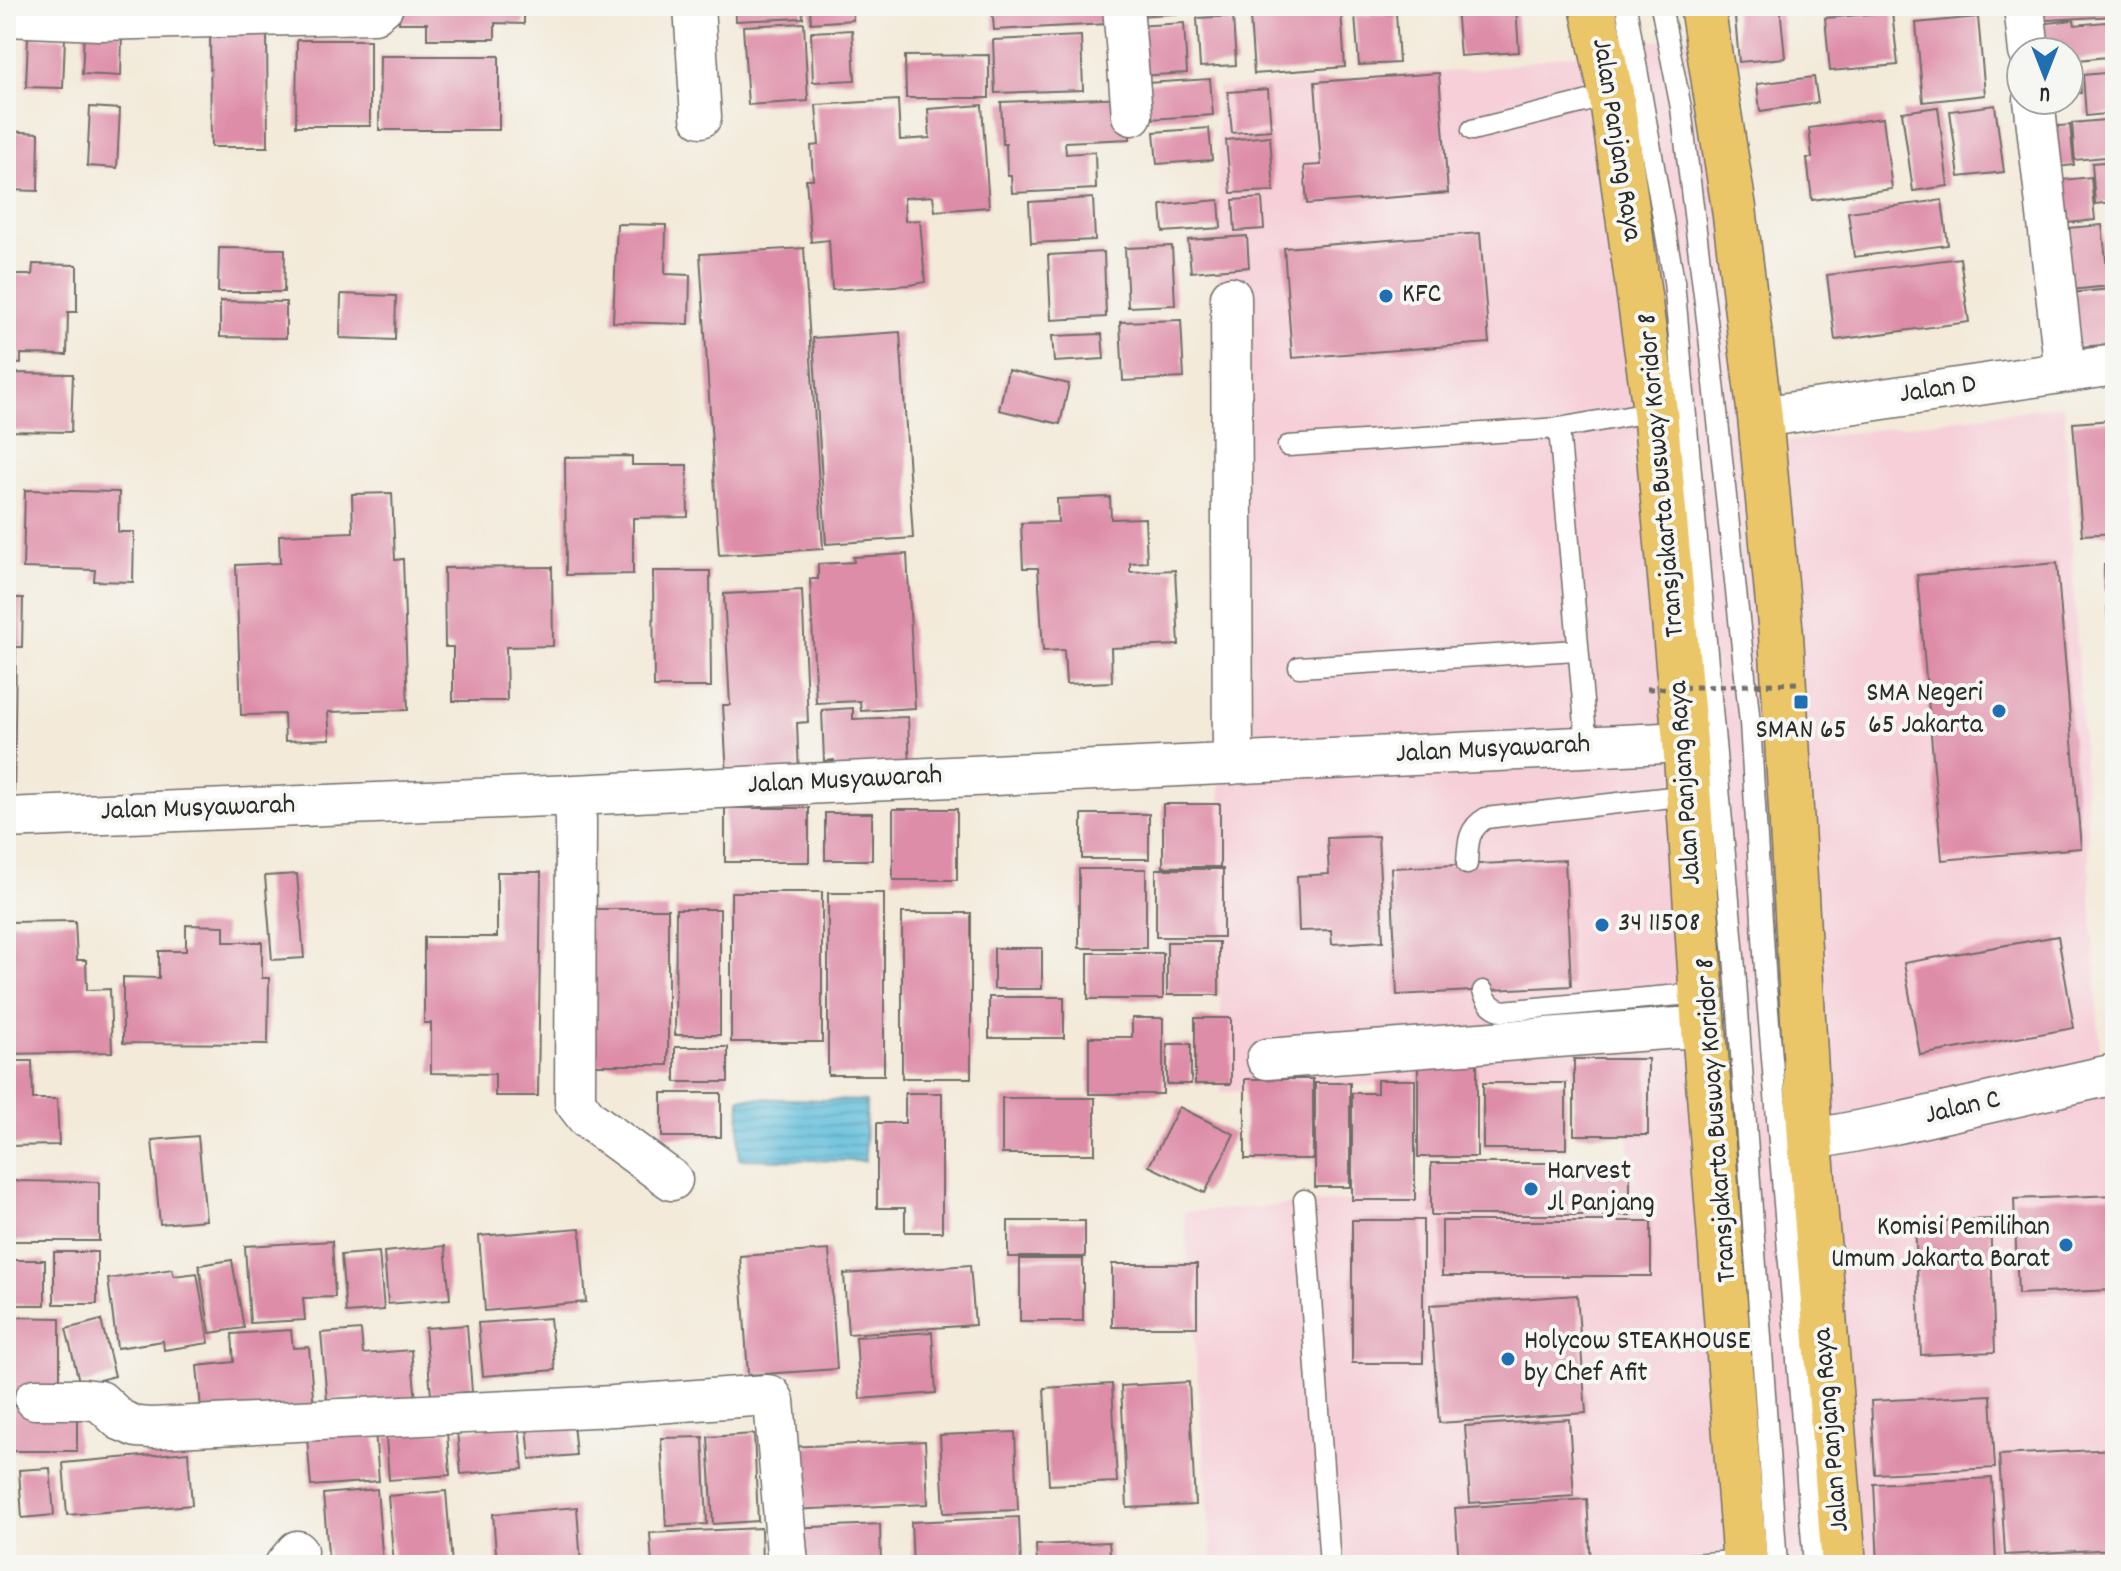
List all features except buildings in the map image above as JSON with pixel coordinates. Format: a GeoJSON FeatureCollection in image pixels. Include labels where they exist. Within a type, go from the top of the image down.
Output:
{"type":"FeatureCollection","features":[{"type":"Feature","properties":{"kind":"main road","name":"Jalan Panjang Raya"},"geometry":{"type":"LineString","coordinates":[[1592,6],[1611,93],[1655,411],[1680,797],[1755,1563]]}},
{"type":"Feature","properties":{"kind":"main road","name":"Jalan Panjang Raya"},"geometry":{"type":"LineString","coordinates":[[1702,6],[1734,208],[1760,417],[1781,635],[1810,1140],[1844,1565]]}},
{"type":"Feature","properties":{"kind":"street"},"geometry":{"type":"LineString","coordinates":[[6,16],[99,20],[374,13],[383,6]]}},
{"type":"Feature","properties":{"kind":"street"},"geometry":{"type":"LineString","coordinates":[[694,6],[701,117]]}},
{"type":"Feature","properties":{"kind":"street"},"geometry":{"type":"LineString","coordinates":[[1123,6],[1132,115]]}},
{"type":"Feature","properties":{"kind":"street"},"geometry":{"type":"LineString","coordinates":[[2024,6],[2027,36]]}},
{"type":"Feature","properties":{"kind":"street"},"geometry":{"type":"LineString","coordinates":[[2036,116],[2065,372]]}},
{"type":"Feature","properties":{"kind":"street"},"geometry":{"type":"LineString","coordinates":[[1231,297],[1233,764]]}},
{"type":"Feature","properties":{"kind":"street","name":"Jalan D"},"geometry":{"type":"LineString","coordinates":[[1760,417],[2115,365]]}},
{"type":"Feature","properties":{"kind":"street","name":"Jalan Musyawarah"},"geometry":{"type":"LineString","coordinates":[[6,818],[574,795],[1676,742]]}},
{"type":"Feature","properties":{"kind":"street"},"geometry":{"type":"LineString","coordinates":[[574,795],[575,1102],[588,1119],[672,1180]]}},
{"type":"Feature","properties":{"kind":"street"},"geometry":{"type":"LineString","coordinates":[[1267,1059],[1678,1028],[1703,1011]]}},
{"type":"Feature","properties":{"kind":"street","name":"Jalan C"},"geometry":{"type":"LineString","coordinates":[[1810,1140],[2115,1074]]}},
{"type":"Feature","properties":{"kind":"street"},"geometry":{"type":"LineString","coordinates":[[35,1399],[100,1401],[120,1420],[137,1427],[152,1428],[613,1406],[767,1395],[774,1401],[788,1565]]}},
{"type":"Feature","properties":{"kind":"lane","name":"Transjakarta Busway Koridor 8"},"geometry":{"type":"LineString","coordinates":[[1626,6],[1674,281],[1735,968],[1755,1563]]}},
{"type":"Feature","properties":{"kind":"lane","name":"Transjakarta Busway Koridor 8"},"geometry":{"type":"LineString","coordinates":[[1661,6],[1681,108],[1750,723],[1766,986],[1814,1565]]}},
{"type":"Feature","properties":{"kind":"lane"},"geometry":{"type":"LineString","coordinates":[[1472,130],[1611,93]]}},
{"type":"Feature","properties":{"kind":"lane"},"geometry":{"type":"LineString","coordinates":[[1288,446],[1559,428],[1655,411]]}},
{"type":"Feature","properties":{"kind":"lane"},"geometry":{"type":"LineString","coordinates":[[1559,428],[1587,747]]}},
{"type":"Feature","properties":{"kind":"lane"},"geometry":{"type":"LineString","coordinates":[[1299,667],[1577,650]]}},
{"type":"Feature","properties":{"kind":"lane"},"geometry":{"type":"LineString","coordinates":[[1467,864],[1468,839],[1476,825],[1486,818],[1680,797]]}},
{"type":"Feature","properties":{"kind":"lane"},"geometry":{"type":"LineString","coordinates":[[1483,991],[1486,1000],[1502,1011],[1703,1011]]}},
{"type":"Feature","properties":{"kind":"lane"},"geometry":{"type":"LineString","coordinates":[[1304,1200],[1330,1565]]}},
{"type":"Feature","properties":{"kind":"lane"},"geometry":{"type":"LineString","coordinates":[[1681,1565],[1755,1563]]}},
{"type":"Feature","properties":{"kind":"path"},"geometry":{"type":"LineString","coordinates":[[1647,689],[1800,683]]}},
{"type":"Feature","properties":{"kind":"shaded area"},"geometry":{"type":"Polygon","coordinates":[[[1730,28],[1782,442],[2064,405],[2102,1092],[2115,1093],[2115,1565],[1213,1565],[1184,1212],[1636,1181],[1616,1074],[1221,1092],[1218,88],[1485,69],[1730,28]]]}},
{"type":"Feature","properties":{"kind":"water"},"geometry":{"type":"Polygon","coordinates":[[[740,1098],[866,1101],[865,1161],[739,1159],[740,1098]]]}},
{"type":"Feature","properties":{"kind":"place","name":"KFC"},"geometry":{"type":"Point","coordinates":[1386,296]}},
{"type":"Feature","properties":{"kind":"place","name":"SMAN 65"},"geometry":{"type":"Point","coordinates":[1801,702]}},
{"type":"Feature","properties":{"kind":"place","name":"SMA Negeri 65 Jakarta"},"geometry":{"type":"Point","coordinates":[1999,711]}},
{"type":"Feature","properties":{"kind":"place","name":"34 11508"},"geometry":{"type":"Point","coordinates":[1602,925]}},
{"type":"Feature","properties":{"kind":"place","name":"Harvest Jl Panjang"},"geometry":{"type":"Point","coordinates":[1531,1189]}},
{"type":"Feature","properties":{"kind":"place","name":"Komisi Pemilihan Umum Jakarta Barat"},"geometry":{"type":"Point","coordinates":[2066,1245]}},
{"type":"Feature","properties":{"kind":"place","name":"Holycow STEAKHOUSE by Chef Afit"},"geometry":{"type":"Point","coordinates":[1508,1359]}}]}
